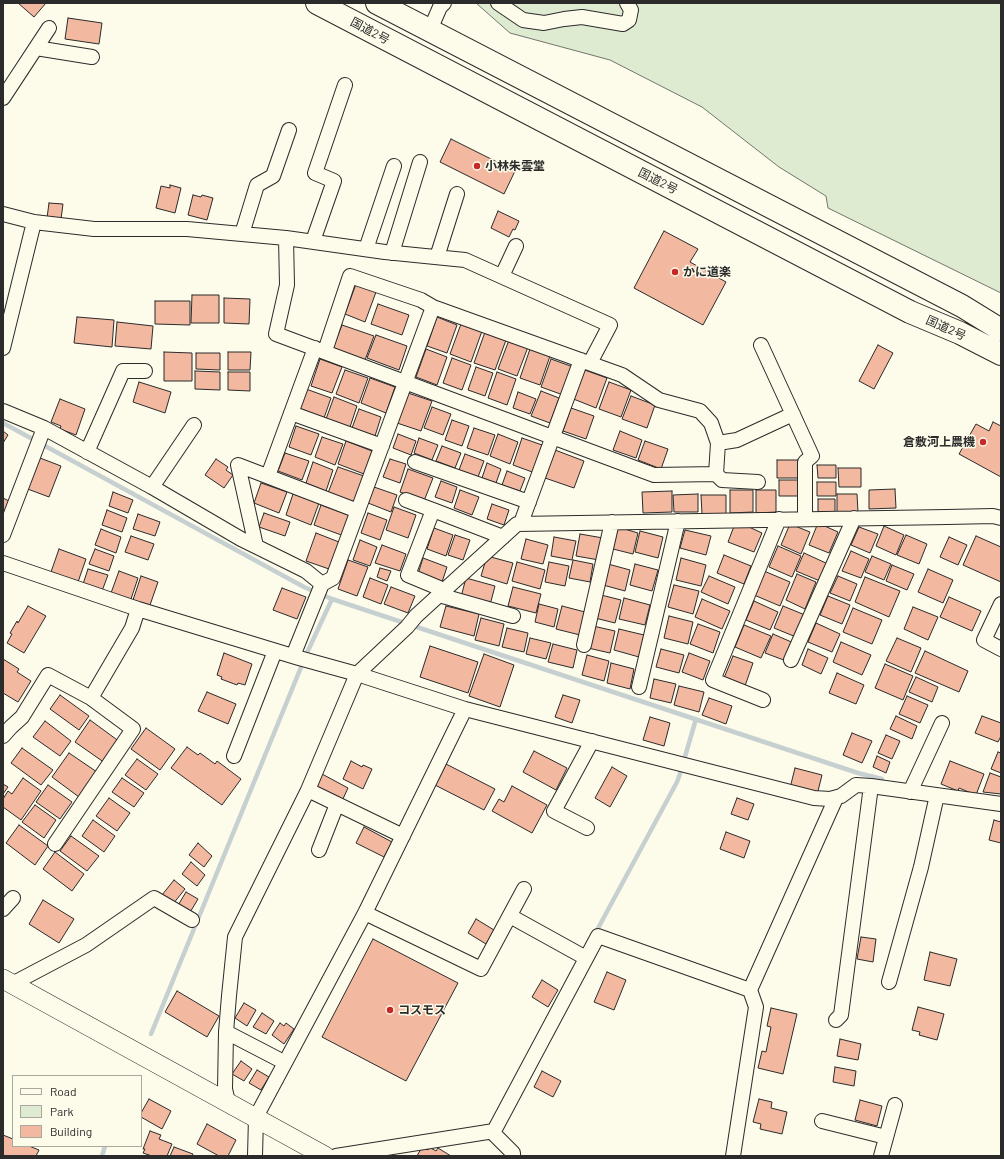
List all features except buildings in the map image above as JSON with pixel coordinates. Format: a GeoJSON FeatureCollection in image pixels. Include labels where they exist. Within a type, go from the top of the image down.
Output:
{"type":"FeatureCollection","features":[{"type":"Feature","properties":{"kind":"highway","name":"国道2号"},"geometry":{"type":"LineString","coordinates":[[317,3],[910,312],[960,333],[1001,354]]}},
{"type":"Feature","properties":{"kind":"highway","name":"国道2号"},"geometry":{"type":"LineString","coordinates":[[377,3],[962,306],[1001,330]]}},
{"type":"Feature","properties":{"kind":"highway"},"geometry":{"type":"LineString","coordinates":[[962,306],[1001,318]]}},
{"type":"Feature","properties":{"kind":"highway"},"geometry":{"type":"LineString","coordinates":[[910,312],[960,347],[1001,369]]}},
{"type":"Feature","properties":{"kind":"street"},"geometry":{"type":"LineString","coordinates":[[430,30],[440,7],[444,3]]}},
{"type":"Feature","properties":{"kind":"street"},"geometry":{"type":"LineString","coordinates":[[498,3],[523,20],[544,24],[564,19],[582,17],[622,24],[629,20],[631,10],[627,3]]}},
{"type":"Feature","properties":{"kind":"street"},"geometry":{"type":"LineString","coordinates":[[3,98],[49,28]]}},
{"type":"Feature","properties":{"kind":"street"},"geometry":{"type":"LineString","coordinates":[[36,48],[92,57]]}},
{"type":"Feature","properties":{"kind":"street"},"geometry":{"type":"LineString","coordinates":[[313,241],[334,181],[315,173],[345,85]]}},
{"type":"Feature","properties":{"kind":"street"},"geometry":{"type":"LineString","coordinates":[[242,234],[257,185],[273,176],[290,130]]}},
{"type":"Feature","properties":{"kind":"street"},"geometry":{"type":"LineString","coordinates":[[392,253],[420,162]]}},
{"type":"Feature","properties":{"kind":"street"},"geometry":{"type":"LineString","coordinates":[[366,249],[394,166]]}},
{"type":"Feature","properties":{"kind":"street"},"geometry":{"type":"LineString","coordinates":[[437,257],[457,194]]}},
{"type":"Feature","properties":{"kind":"street"},"geometry":{"type":"LineString","coordinates":[[3,214],[34,222],[94,229],[187,229],[313,241],[392,253],[465,260],[610,325],[585,362],[553,437],[521,523]]}},
{"type":"Feature","properties":{"kind":"street"},"geometry":{"type":"LineString","coordinates":[[3,348],[34,222]]}},
{"type":"Feature","properties":{"kind":"street"},"geometry":{"type":"LineString","coordinates":[[286,238],[287,285],[276,334],[654,476],[716,474],[722,480],[758,482]]}},
{"type":"Feature","properties":{"kind":"street"},"geometry":{"type":"LineString","coordinates":[[502,276],[516,246]]}},
{"type":"Feature","properties":{"kind":"street"},"geometry":{"type":"LineString","coordinates":[[268,476],[291,413],[320,350],[350,276],[421,300],[433,307],[622,375],[659,400],[700,411],[711,423],[718,443],[716,474]]}},
{"type":"Feature","properties":{"kind":"street"},"geometry":{"type":"LineString","coordinates":[[301,658],[322,584],[334,578],[433,307]]}},
{"type":"Feature","properties":{"kind":"street"},"geometry":{"type":"LineString","coordinates":[[761,344],[812,456],[805,462],[805,519]]}},
{"type":"Feature","properties":{"kind":"street"},"geometry":{"type":"LineString","coordinates":[[87,452],[123,371],[146,371]]}},
{"type":"Feature","properties":{"kind":"street"},"geometry":{"type":"LineString","coordinates":[[3,410],[44,428],[256,546],[306,571],[322,584]]}},
{"type":"Feature","properties":{"kind":"street"},"geometry":{"type":"LineString","coordinates":[[291,413],[382,446]]}},
{"type":"Feature","properties":{"kind":"street"},"geometry":{"type":"LineString","coordinates":[[718,443],[737,440],[793,414]]}},
{"type":"Feature","properties":{"kind":"street"},"geometry":{"type":"LineString","coordinates":[[152,487],[194,425]]}},
{"type":"Feature","properties":{"kind":"street"},"geometry":{"type":"LineString","coordinates":[[3,535],[44,428]]}},
{"type":"Feature","properties":{"kind":"street"},"geometry":{"type":"LineString","coordinates":[[415,462],[529,502]]}},
{"type":"Feature","properties":{"kind":"street"},"geometry":{"type":"LineString","coordinates":[[256,546],[238,465],[358,511]]}},
{"type":"Feature","properties":{"kind":"street"},"geometry":{"type":"LineString","coordinates":[[406,500],[503,537]]}},
{"type":"Feature","properties":{"kind":"street"},"geometry":{"type":"LineString","coordinates":[[433,510],[408,575],[441,592],[513,616]]}},
{"type":"Feature","properties":{"kind":"street"},"geometry":{"type":"LineString","coordinates":[[228,1102],[225,1089],[226,1032],[228,996],[235,937],[308,790],[357,674],[441,592],[517,524],[993,516],[1001,518]]}},
{"type":"Feature","properties":{"kind":"street"},"geometry":{"type":"LineString","coordinates":[[791,660],[854,518]]}},
{"type":"Feature","properties":{"kind":"street"},"geometry":{"type":"LineString","coordinates":[[763,700],[713,680],[778,519]]}},
{"type":"Feature","properties":{"kind":"street"},"geometry":{"type":"LineString","coordinates":[[639,687],[678,521]]}},
{"type":"Feature","properties":{"kind":"street"},"geometry":{"type":"LineString","coordinates":[[584,645],[612,522]]}},
{"type":"Feature","properties":{"kind":"street"},"geometry":{"type":"LineString","coordinates":[[3,563],[138,609],[275,651],[357,674],[465,709],[814,798],[836,798],[856,785],[1001,804]]}},
{"type":"Feature","properties":{"kind":"street"},"geometry":{"type":"LineString","coordinates":[[1001,604],[984,640],[1001,649]]}},
{"type":"Feature","properties":{"kind":"street"},"geometry":{"type":"LineString","coordinates":[[90,698],[132,628],[138,609]]}},
{"type":"Feature","properties":{"kind":"street"},"geometry":{"type":"LineString","coordinates":[[234,756],[275,651]]}},
{"type":"Feature","properties":{"kind":"street"},"geometry":{"type":"LineString","coordinates":[[3,736],[22,717],[48,675],[90,698],[133,729],[55,844]]}},
{"type":"Feature","properties":{"kind":"street"},"geometry":{"type":"LineString","coordinates":[[255,1156],[256,1118],[366,913],[465,709]]}},
{"type":"Feature","properties":{"kind":"street"},"geometry":{"type":"LineString","coordinates":[[910,792],[942,723]]}},
{"type":"Feature","properties":{"kind":"street"},"geometry":{"type":"LineString","coordinates":[[587,828],[554,811],[592,741]]}},
{"type":"Feature","properties":{"kind":"street"},"geometry":{"type":"LineString","coordinates":[[836,1020],[841,1015],[871,786]]}},
{"type":"Feature","properties":{"kind":"street"},"geometry":{"type":"LineString","coordinates":[[308,790],[403,836]]}},
{"type":"Feature","properties":{"kind":"street"},"geometry":{"type":"LineString","coordinates":[[889,982],[921,867],[937,795]]}},
{"type":"Feature","properties":{"kind":"street"},"geometry":{"type":"LineString","coordinates":[[733,1156],[756,1007],[750,990],[836,798]]}},
{"type":"Feature","properties":{"kind":"street"},"geometry":{"type":"LineString","coordinates":[[319,850],[337,804]]}},
{"type":"Feature","properties":{"kind":"street"},"geometry":{"type":"LineString","coordinates":[[366,913],[481,969],[524,889]]}},
{"type":"Feature","properties":{"kind":"street"},"geometry":{"type":"LineString","coordinates":[[3,910],[13,898]]}},
{"type":"Feature","properties":{"kind":"street"},"geometry":{"type":"LineString","coordinates":[[8,982],[86,945],[154,898],[192,920]]}},
{"type":"Feature","properties":{"kind":"street"},"geometry":{"type":"LineString","coordinates":[[510,916],[586,958]]}},
{"type":"Feature","properties":{"kind":"street"},"geometry":{"type":"LineString","coordinates":[[513,1156],[514,1153],[495,1136],[494,1131],[598,936],[750,990]]}},
{"type":"Feature","properties":{"kind":"street"},"geometry":{"type":"LineString","coordinates":[[8,982],[325,1156]]}},
{"type":"Feature","properties":{"kind":"street"},"geometry":{"type":"LineString","coordinates":[[226,1032],[278,1059]]}},
{"type":"Feature","properties":{"kind":"street"},"geometry":{"type":"LineString","coordinates":[[881,1156],[895,1105]]}},
{"type":"Feature","properties":{"kind":"street"},"geometry":{"type":"LineString","coordinates":[[822,1121],[886,1137]]}},
{"type":"Feature","properties":{"kind":"street"},"geometry":{"type":"LineString","coordinates":[[336,1156],[494,1131]]}},
{"type":"Feature","properties":{"kind":"green space"},"geometry":{"type":"Polygon","coordinates":[[[476,3],[1001,3],[1001,293],[828,208],[826,196],[779,167],[702,107],[610,60],[510,33],[476,3]]]}},
{"type":"Feature","properties":{"kind":"waterway"},"geometry":{"type":"LineString","coordinates":[[3,423],[304,587],[332,599],[858,773],[882,779]]}},
{"type":"Feature","properties":{"kind":"waterway"},"geometry":{"type":"LineString","coordinates":[[151,1034],[306,655],[332,599]]}},
{"type":"Feature","properties":{"kind":"waterway"},"geometry":{"type":"LineString","coordinates":[[684,760],[696,719]]}},
{"type":"Feature","properties":{"kind":"waterway"},"geometry":{"type":"LineString","coordinates":[[596,932],[677,782],[681,771]]}},
{"type":"Feature","properties":{"kind":"waterway"},"geometry":{"type":"LineString","coordinates":[[102,1156],[105,1147]]}},
{"type":"Feature","properties":{"kind":"place","name":"小林朱雲堂"},"geometry":{"type":"Point","coordinates":[477,166]}},
{"type":"Feature","properties":{"kind":"place","name":"かに道楽"},"geometry":{"type":"Point","coordinates":[675,272]}},
{"type":"Feature","properties":{"kind":"place","name":"倉敷河上農機"},"geometry":{"type":"Point","coordinates":[983,442]}},
{"type":"Feature","properties":{"kind":"place","name":"コスモス"},"geometry":{"type":"Point","coordinates":[390,1010]}}]}
